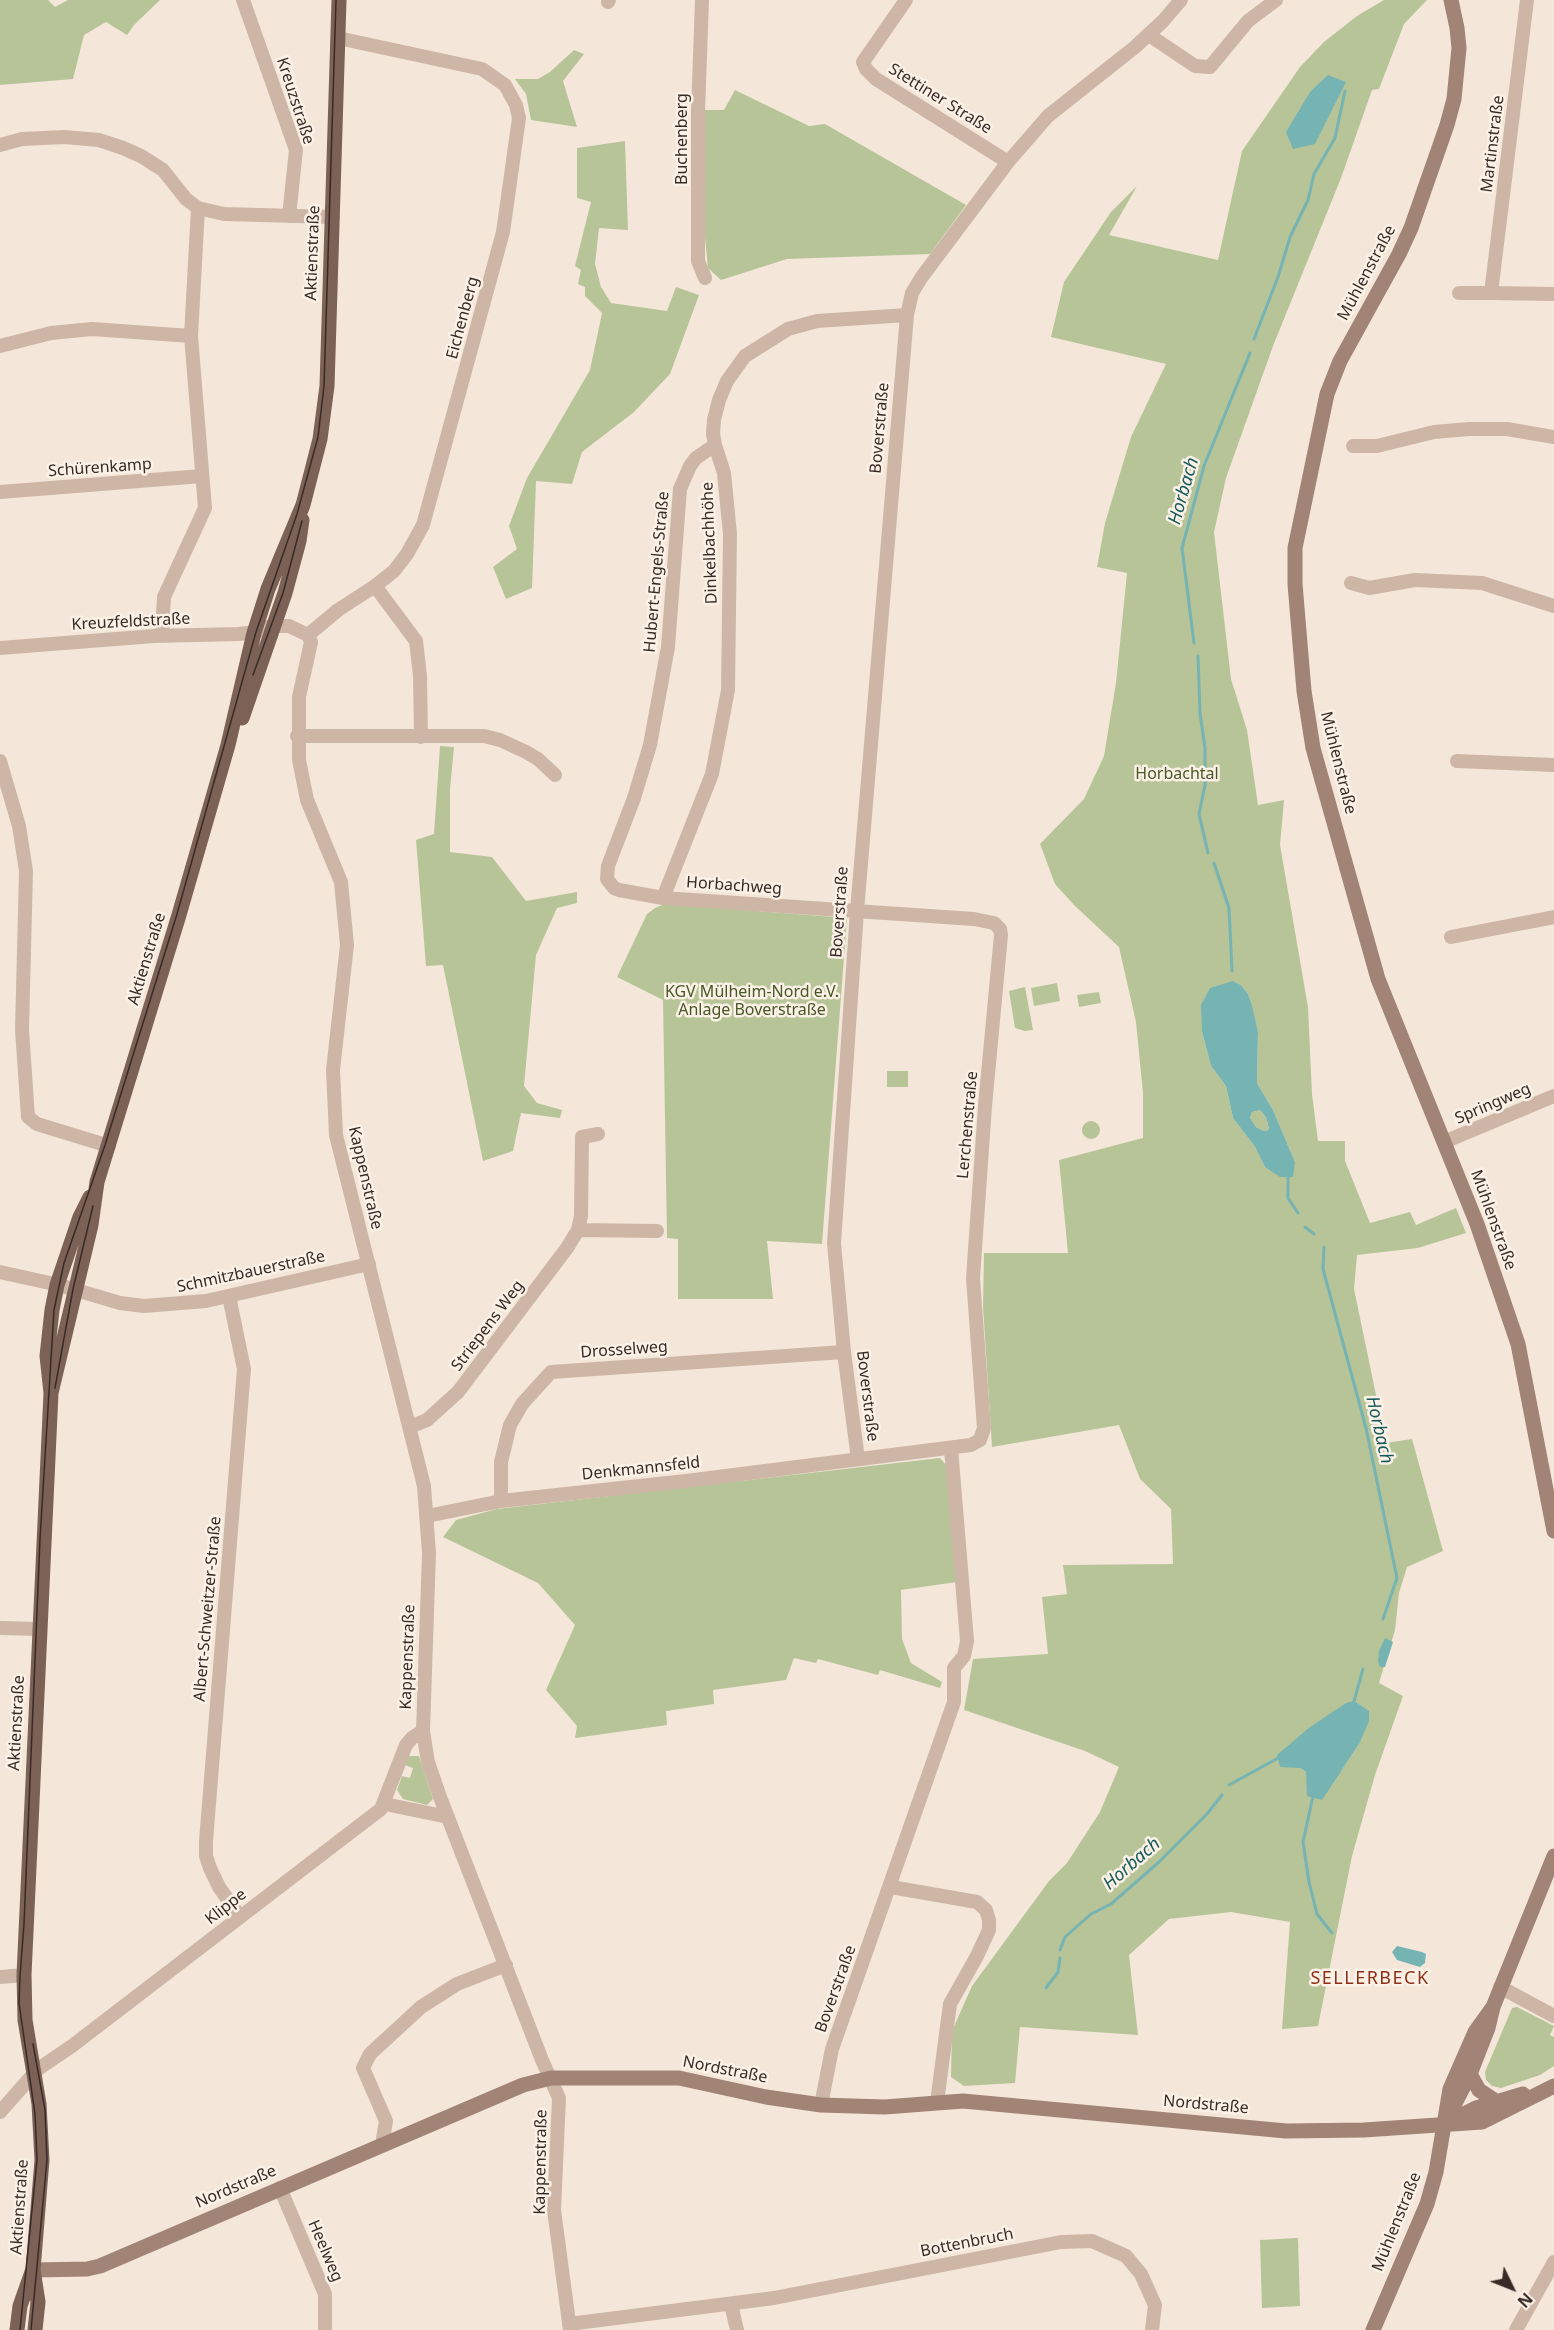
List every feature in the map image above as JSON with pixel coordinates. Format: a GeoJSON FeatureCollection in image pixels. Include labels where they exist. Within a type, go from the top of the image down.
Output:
{"type":"FeatureCollection","features":[{"type":"Feature","properties":{"kind":"main road","name":"Aktienstraße"},"geometry":{"type":"LineString","coordinates":[[228,745],[238,728],[264,629],[268,589],[303,505],[313,472],[325,409],[339,0]]}},
{"type":"Feature","properties":{"kind":"main road","name":"Aktienstraße"},"geometry":{"type":"LineString","coordinates":[[51,1393],[91,1225],[98,1182],[228,745],[237,697],[300,541],[303,505]]}},
{"type":"Feature","properties":{"kind":"main road","name":"Aktienstraße"},"geometry":{"type":"LineString","coordinates":[[35,2330],[38,2302],[33,2270],[42,2160],[39,2103],[26,2028],[24,1975],[51,1393],[47,1356],[57,1285],[80,1217],[98,1182]]}},
{"type":"Feature","properties":{"kind":"main road","name":"Aktienstraße"},"geometry":{"type":"LineString","coordinates":[[17,2330],[20,2306],[33,2270]]}},
{"type":"Feature","properties":{"kind":"street","name":"Kreuzstraße"},"geometry":{"type":"LineString","coordinates":[[243,0],[296,150],[289,216]]}},
{"type":"Feature","properties":{"kind":"street","name":"Buchenberg"},"geometry":{"type":"LineString","coordinates":[[702,0],[698,112],[698,261],[705,278]]}},
{"type":"Feature","properties":{"kind":"street","name":"Stettiner Straße"},"geometry":{"type":"LineString","coordinates":[[906,0],[863,62],[866,69],[876,79],[1008,162]]}},
{"type":"Feature","properties":{"kind":"street","name":"Boverstraße"},"geometry":{"type":"LineString","coordinates":[[821,2105],[832,2049],[891,1887],[954,1702],[954,1668],[964,1656],[968,1641],[951,1448],[858,1459],[844,1352],[834,1243],[857,911],[907,315],[912,293],[921,278],[1008,162],[1048,116],[1149,35],[1180,0]]}},
{"type":"Feature","properties":{"kind":"street"},"geometry":{"type":"LineString","coordinates":[[1149,35],[1196,66],[1210,68],[1248,21],[1276,0]]}},
{"type":"Feature","properties":{"kind":"street","name":"Mühlenstraße"},"geometry":{"type":"LineString","coordinates":[[1451,0],[1459,48],[1454,99],[1407,237],[1340,361],[1327,394],[1295,548],[1294,566],[1304,691],[1313,748],[1378,979],[1477,1224],[1518,1344],[1554,1531]]}},
{"type":"Feature","properties":{"kind":"street","name":"Martinstraße"},"geometry":{"type":"LineString","coordinates":[[1491,293],[1527,0]]}},
{"type":"Feature","properties":{"kind":"street","name":"Eichenberg"},"geometry":{"type":"LineString","coordinates":[[308,635],[338,610],[394,571],[417,538],[427,513],[504,232],[519,118],[516,105],[504,85],[497,77],[482,69],[338,38]]}},
{"type":"Feature","properties":{"kind":"street"},"geometry":{"type":"LineString","coordinates":[[0,146],[22,139],[64,137],[99,140],[141,156],[163,170],[186,199],[198,208],[224,214],[333,217]]}},
{"type":"Feature","properties":{"kind":"street"},"geometry":{"type":"LineString","coordinates":[[162,635],[164,597],[204,514],[191,336],[198,208]]}},
{"type":"Feature","properties":{"kind":"street"},"geometry":{"type":"LineString","coordinates":[[1460,293],[1554,294]]}},
{"type":"Feature","properties":{"kind":"street","name":"Dinkelbachhöhe"},"geometry":{"type":"LineString","coordinates":[[663,898],[712,774],[728,690],[730,534],[724,473],[715,445],[714,420],[719,400],[727,381],[746,356],[788,329],[807,323],[907,315]]}},
{"type":"Feature","properties":{"kind":"street"},"geometry":{"type":"LineString","coordinates":[[0,346],[51,333],[92,329],[191,336]]}},
{"type":"Feature","properties":{"kind":"street"},"geometry":{"type":"LineString","coordinates":[[1353,447],[1377,446],[1434,432],[1469,429],[1507,429],[1554,437]]}},
{"type":"Feature","properties":{"kind":"street","name":"Hubert-Engels-Straße"},"geometry":{"type":"LineString","coordinates":[[611,885],[606,871],[634,798],[650,745],[668,647],[680,489],[696,458],[715,445]]}},
{"type":"Feature","properties":{"kind":"street","name":"Schürenkamp"},"geometry":{"type":"LineString","coordinates":[[0,492],[202,476]]}},
{"type":"Feature","properties":{"kind":"street"},"geometry":{"type":"LineString","coordinates":[[1351,583],[1369,588],[1415,580],[1482,583],[1554,606]]}},
{"type":"Feature","properties":{"kind":"street"},"geometry":{"type":"LineString","coordinates":[[375,586],[416,641],[420,676],[421,737]]}},
{"type":"Feature","properties":{"kind":"street"},"geometry":{"type":"LineString","coordinates":[[264,629],[289,626],[308,635]]}},
{"type":"Feature","properties":{"kind":"street","name":"Kreuzfeldstraße"},"geometry":{"type":"LineString","coordinates":[[0,648],[264,629]]}},
{"type":"Feature","properties":{"kind":"street","name":"Kappenstraße"},"geometry":{"type":"LineString","coordinates":[[308,635],[311,642],[299,697],[297,736],[299,760],[305,795],[341,882],[347,954],[333,1070],[338,1149],[422,1474],[427,1516],[429,1553],[423,1731],[428,1762],[447,1817],[559,2098],[554,2210],[569,2327]]}},
{"type":"Feature","properties":{"kind":"street"},"geometry":{"type":"LineString","coordinates":[[297,736],[484,736],[500,740],[538,759],[555,775]]}},
{"type":"Feature","properties":{"kind":"street"},"geometry":{"type":"LineString","coordinates":[[0,761],[6,806],[19,826],[26,872],[22,1029],[30,1120],[109,1146]]}},
{"type":"Feature","properties":{"kind":"street"},"geometry":{"type":"LineString","coordinates":[[1457,761],[1554,765]]}},
{"type":"Feature","properties":{"kind":"street","name":"Horbachweg"},"geometry":{"type":"LineString","coordinates":[[611,885],[619,890],[663,898],[857,911]]}},
{"type":"Feature","properties":{"kind":"street","name":"Lerchenstraße"},"geometry":{"type":"LineString","coordinates":[[857,911],[982,921],[994,923],[1000,929],[973,1278],[984,1428],[980,1440],[971,1445],[951,1448]]}},
{"type":"Feature","properties":{"kind":"street"},"geometry":{"type":"LineString","coordinates":[[1451,937],[1554,917]]}},
{"type":"Feature","properties":{"kind":"street","name":"Springweg"},"geometry":{"type":"LineString","coordinates":[[1444,1142],[1554,1096]]}},
{"type":"Feature","properties":{"kind":"street","name":"Striepens Weg"},"geometry":{"type":"LineString","coordinates":[[410,1427],[427,1420],[458,1392],[552,1269],[578,1230],[581,1216],[582,1137],[598,1134]]}},
{"type":"Feature","properties":{"kind":"street"},"geometry":{"type":"LineString","coordinates":[[578,1230],[657,1231]]}},
{"type":"Feature","properties":{"kind":"street","name":"Schmitzbauerstraße"},"geometry":{"type":"LineString","coordinates":[[0,1272],[120,1303],[144,1306],[188,1304],[369,1264]]}},
{"type":"Feature","properties":{"kind":"street","name":"Albert-Schweitzer-Straße"},"geometry":{"type":"LineString","coordinates":[[228,1296],[244,1369],[206,1856],[214,1877],[240,1917]]}},
{"type":"Feature","properties":{"kind":"street","name":"Drosselweg"},"geometry":{"type":"LineString","coordinates":[[501,1501],[501,1462],[510,1425],[522,1404],[551,1372],[844,1352]]}},
{"type":"Feature","properties":{"kind":"street","name":"Denkmannsfeld"},"geometry":{"type":"LineString","coordinates":[[427,1516],[501,1501],[858,1459]]}},
{"type":"Feature","properties":{"kind":"street"},"geometry":{"type":"LineString","coordinates":[[0,1628],[40,1629]]}},
{"type":"Feature","properties":{"kind":"street","name":"Kappenstraße"},"geometry":{"type":"LineString","coordinates":[[385,1803],[406,1745],[412,1737],[423,1731]]}},
{"type":"Feature","properties":{"kind":"street"},"geometry":{"type":"LineString","coordinates":[[385,1803],[447,1817]]}},
{"type":"Feature","properties":{"kind":"street","name":"Klippe"},"geometry":{"type":"LineString","coordinates":[[0,2112],[34,2073],[381,1809],[385,1803]]}},
{"type":"Feature","properties":{"kind":"street","name":"Mühlenstraße"},"geometry":{"type":"LineString","coordinates":[[1373,2330],[1427,2204],[1436,2172],[1450,2089],[1475,2032],[1492,2007],[1554,1856]]}},
{"type":"Feature","properties":{"kind":"street"},"geometry":{"type":"LineString","coordinates":[[891,1887],[977,1902],[987,1910],[989,1930],[978,1956],[950,2004],[937,2102]]}},
{"type":"Feature","properties":{"kind":"street"},"geometry":{"type":"LineString","coordinates":[[382,2145],[386,2121],[363,2068],[370,2054],[421,2007],[457,1984],[506,1965]]}},
{"type":"Feature","properties":{"kind":"street"},"geometry":{"type":"LineString","coordinates":[[0,1977],[24,1975]]}},
{"type":"Feature","properties":{"kind":"street"},"geometry":{"type":"LineString","coordinates":[[1500,1988],[1554,2016]]}},
{"type":"Feature","properties":{"kind":"street","name":"Mühlenstraße"},"geometry":{"type":"LineString","coordinates":[[1445,2123],[1470,2074],[1488,2028],[1492,2007]]}},
{"type":"Feature","properties":{"kind":"street"},"geometry":{"type":"LineString","coordinates":[[1470,2074],[1479,2090],[1497,2102]]}},
{"type":"Feature","properties":{"kind":"street","name":"Nordstraße"},"geometry":{"type":"LineString","coordinates":[[33,2270],[87,2269],[100,2266],[533,2081],[550,2078],[680,2078],[766,2097],[821,2105],[885,2107],[963,2101],[1018,2104],[1286,2131],[1364,2130],[1482,2122],[1554,2086]]}},
{"type":"Feature","properties":{"kind":"street"},"geometry":{"type":"LineString","coordinates":[[1445,2123],[1476,2108],[1554,2086]]}},
{"type":"Feature","properties":{"kind":"street"},"geometry":{"type":"LineString","coordinates":[[386,2121],[410,2133]]}},
{"type":"Feature","properties":{"kind":"street","name":"Heelweg"},"geometry":{"type":"LineString","coordinates":[[280,2188],[326,2294],[325,2330]]}},
{"type":"Feature","properties":{"kind":"street","name":"Bottenbruch"},"geometry":{"type":"LineString","coordinates":[[569,2327],[798,2294],[1061,2242],[1092,2241],[1126,2256],[1142,2274],[1155,2306],[1152,2330]]}},
{"type":"Feature","properties":{"kind":"street"},"geometry":{"type":"LineString","coordinates":[[1516,2330],[1554,2262]]}},
{"type":"Feature","properties":{"kind":"street"},"geometry":{"type":"LineString","coordinates":[[731,2304],[737,2330]]}},
{"type":"Feature","properties":{"kind":"green space"},"geometry":{"type":"Polygon","coordinates":[[[0,0],[48,0],[55,7],[68,0],[160,0],[127,35],[106,22],[84,35],[73,79],[0,85],[0,0]]]}},
{"type":"Feature","properties":{"kind":"green space","name":"Horbachtal"},"geometry":{"type":"Polygon","coordinates":[[[1384,0],[1427,0],[1404,24],[1379,89],[1372,90],[1341,178],[1273,346],[1226,478],[1214,532],[1231,679],[1247,730],[1258,805],[1284,800],[1280,845],[1308,1007],[1312,1094],[1318,1141],[1345,1141],[1345,1161],[1370,1223],[1410,1212],[1416,1225],[1456,1208],[1466,1233],[1418,1248],[1357,1255],[1354,1289],[1386,1443],[1412,1439],[1443,1551],[1407,1567],[1399,1593],[1395,1630],[1379,1683],[1403,1696],[1375,1775],[1352,1856],[1318,2026],[1282,2029],[1290,1922],[1231,1912],[1169,1919],[1129,1955],[1138,2035],[1020,2027],[1015,2083],[964,2086],[951,2077],[952,2031],[972,1986],[1049,1881],[1067,1863],[1100,1812],[1119,1767],[1085,1751],[964,1710],[973,1659],[1048,1654],[1042,1597],[1067,1594],[1063,1565],[1173,1564],[1171,1509],[1140,1479],[1119,1425],[992,1447],[983,1307],[984,1253],[1068,1253],[1059,1160],[1143,1138],[1143,1093],[1136,1022],[1119,947],[1055,884],[1040,844],[1084,799],[1104,756],[1116,683],[1127,573],[1097,567],[1105,523],[1131,437],[1166,364],[1051,337],[1064,282],[1111,212],[1137,186],[1109,235],[1218,260],[1242,151],[1300,67],[1324,42],[1357,16],[1384,0]],[[1233,981],[1202,1032],[1211,1066],[1226,1086],[1233,1118],[1255,1147],[1265,1167],[1295,1162],[1273,1110],[1257,1083],[1258,1032],[1248,994],[1241,985],[1233,981]],[[1346,1703],[1336,1711],[1300,1768],[1306,1772],[1341,1771],[1359,1744],[1346,1703]]]}},
{"type":"Feature","properties":{"kind":"green space"},"geometry":{"type":"Polygon","coordinates":[[[574,50],[584,54],[563,81],[577,127],[531,120],[526,94],[515,79],[538,79],[550,72],[574,50]]]}},
{"type":"Feature","properties":{"kind":"green space"},"geometry":{"type":"Polygon","coordinates":[[[735,90],[809,126],[825,124],[966,205],[930,254],[787,259],[721,280],[708,268],[703,217],[703,110],[724,110],[735,90]]]}},
{"type":"Feature","properties":{"kind":"green space"},"geometry":{"type":"Polygon","coordinates":[[[625,141],[628,230],[599,228],[595,264],[601,287],[611,303],[667,311],[676,287],[699,295],[670,374],[634,412],[582,452],[572,484],[536,481],[532,588],[506,599],[493,567],[517,549],[509,526],[527,478],[590,370],[602,313],[585,296],[585,287],[578,284],[581,270],[575,266],[591,202],[577,198],[577,148],[625,141]]]}},
{"type":"Feature","properties":{"kind":"green space"},"geometry":{"type":"Polygon","coordinates":[[[440,746],[454,747],[450,789],[450,852],[492,857],[526,901],[577,892],[577,903],[557,908],[536,955],[524,1086],[537,1103],[562,1110],[560,1118],[521,1113],[513,1151],[483,1161],[443,965],[426,966],[416,840],[434,834],[440,746]]]}},
{"type":"Feature","properties":{"kind":"green space","name":"KGV Mülheim-Nord e.V. Anlage Boverstraße"},"geometry":{"type":"Polygon","coordinates":[[[665,904],[847,918],[822,1244],[767,1241],[773,1299],[678,1299],[678,1239],[667,1238],[663,1000],[617,977],[647,914],[665,904]]]}},
{"type":"Feature","properties":{"kind":"green space"},"geometry":{"type":"Polygon","coordinates":[[[1057,983],[1060,1001],[1034,1006],[1031,988],[1057,983]]]}},
{"type":"Feature","properties":{"kind":"green space"},"geometry":{"type":"Polygon","coordinates":[[[1025,987],[1033,1030],[1025,1031],[1015,1028],[1009,991],[1025,987]]]}},
{"type":"Feature","properties":{"kind":"green space"},"geometry":{"type":"Polygon","coordinates":[[[1099,992],[1101,1003],[1079,1007],[1077,995],[1099,992]]]}},
{"type":"Feature","properties":{"kind":"green space"},"geometry":{"type":"Polygon","coordinates":[[[887,1071],[908,1071],[908,1087],[887,1087],[887,1071]]]}},
{"type":"Feature","properties":{"kind":"green space"},"geometry":{"type":"Polygon","coordinates":[[[1260,1110],[1266,1117],[1268,1130],[1264,1131],[1256,1127],[1250,1118],[1252,1112],[1260,1110]]]}},
{"type":"Feature","properties":{"kind":"green space"},"geometry":{"type":"Polygon","coordinates":[[[1091,1121],[1097,1124],[1100,1130],[1097,1136],[1091,1139],[1085,1136],[1082,1130],[1085,1124],[1091,1121]]]}},
{"type":"Feature","properties":{"kind":"green space"},"geometry":{"type":"Polygon","coordinates":[[[940,1458],[946,1465],[957,1582],[901,1590],[902,1639],[911,1663],[942,1682],[940,1688],[880,1670],[878,1675],[818,1659],[816,1663],[794,1658],[786,1680],[713,1690],[714,1704],[666,1711],[667,1725],[575,1738],[577,1726],[546,1690],[575,1625],[538,1583],[443,1537],[456,1520],[497,1509],[940,1458]]]}},
{"type":"Feature","properties":{"kind":"green space"},"geometry":{"type":"Polygon","coordinates":[[[408,1756],[419,1756],[433,1799],[427,1805],[403,1799],[397,1790],[402,1776],[410,1778],[413,1768],[405,1765],[408,1756]]]}},
{"type":"Feature","properties":{"kind":"green space"},"geometry":{"type":"Polygon","coordinates":[[[1517,2007],[1554,2026],[1550,2035],[1554,2037],[1554,2066],[1540,2075],[1501,2088],[1492,2086],[1486,2080],[1485,2072],[1512,2008],[1517,2007]]]}},
{"type":"Feature","properties":{"kind":"green space"},"geometry":{"type":"Polygon","coordinates":[[[1298,2238],[1300,2306],[1262,2308],[1260,2240],[1298,2238]]]}},
{"type":"Feature","properties":{"kind":"water"},"geometry":{"type":"Polygon","coordinates":[[[1328,75],[1346,82],[1315,144],[1293,149],[1286,132],[1310,92],[1328,75]]]}},
{"type":"Feature","properties":{"kind":"water"},"geometry":{"type":"Polygon","coordinates":[[[1233,981],[1241,985],[1248,994],[1258,1032],[1257,1083],[1273,1110],[1295,1162],[1293,1177],[1280,1177],[1265,1167],[1255,1147],[1233,1118],[1226,1086],[1211,1066],[1202,1032],[1201,1005],[1210,988],[1233,981]],[[1260,1110],[1252,1112],[1250,1118],[1256,1127],[1264,1131],[1269,1128],[1266,1117],[1260,1110]]]}},
{"type":"Feature","properties":{"kind":"water"},"geometry":{"type":"Polygon","coordinates":[[[1385,1638],[1393,1642],[1385,1667],[1380,1667],[1379,1651],[1385,1638]]]}},
{"type":"Feature","properties":{"kind":"water"},"geometry":{"type":"Polygon","coordinates":[[[1354,1701],[1369,1711],[1369,1721],[1359,1744],[1322,1800],[1307,1796],[1306,1772],[1300,1768],[1280,1767],[1277,1755],[1310,1727],[1346,1703],[1354,1701]]]}},
{"type":"Feature","properties":{"kind":"water"},"geometry":{"type":"Polygon","coordinates":[[[1397,1946],[1426,1954],[1425,1963],[1420,1967],[1397,1960],[1392,1952],[1397,1946]]]}},
{"type":"Feature","properties":{"kind":"waterway","name":"Horbach"},"geometry":{"type":"LineString","coordinates":[[1254,339],[1278,277],[1290,237],[1308,200],[1314,174],[1335,138],[1345,91]]}},
{"type":"Feature","properties":{"kind":"waterway","name":"Horbach"},"geometry":{"type":"LineString","coordinates":[[1194,643],[1182,548],[1204,466],[1250,353]]}},
{"type":"Feature","properties":{"kind":"waterway","name":"Horbach"},"geometry":{"type":"LineString","coordinates":[[1198,656],[1200,713],[1205,748],[1205,785],[1199,814],[1208,853]]}},
{"type":"Feature","properties":{"kind":"waterway","name":"Horbach"},"geometry":{"type":"LineString","coordinates":[[1214,863],[1229,908],[1232,971]]}},
{"type":"Feature","properties":{"kind":"waterway","name":"Horbach"},"geometry":{"type":"LineString","coordinates":[[1288,1177],[1288,1198],[1298,1213]]}},
{"type":"Feature","properties":{"kind":"waterway","name":"Horbach"},"geometry":{"type":"LineString","coordinates":[[1305,1227],[1314,1234]]}},
{"type":"Feature","properties":{"kind":"waterway","name":"Horbach"},"geometry":{"type":"LineString","coordinates":[[1324,1247],[1323,1269],[1366,1428],[1397,1578],[1383,1619]]}},
{"type":"Feature","properties":{"kind":"waterway","name":"Horbach"},"geometry":{"type":"LineString","coordinates":[[1353,1705],[1363,1669]]}},
{"type":"Feature","properties":{"kind":"waterway","name":"Horbach"},"geometry":{"type":"LineString","coordinates":[[1229,1785],[1280,1757]]}},
{"type":"Feature","properties":{"kind":"waterway","name":"Horbach"},"geometry":{"type":"LineString","coordinates":[[1060,1950],[1065,1937],[1091,1914],[1111,1904],[1159,1862],[1207,1814],[1222,1795]]}},
{"type":"Feature","properties":{"kind":"waterway","name":"Horbach"},"geometry":{"type":"LineString","coordinates":[[1313,1796],[1303,1842],[1317,1914],[1332,1933]]}},
{"type":"Feature","properties":{"kind":"waterway","name":"Horbach"},"geometry":{"type":"LineString","coordinates":[[1046,1988],[1058,1972],[1060,1958]]}},
{"type":"Feature","properties":{"kind":"tram line"},"geometry":{"type":"LineString","coordinates":[[20,2330],[37,2160],[35,2114],[19,2003],[40,1539],[54,1310],[64,1263],[105,1145],[177,914],[256,632],[297,514],[318,437],[324,386],[336,0]]}},
{"type":"Feature","properties":{"kind":"tram line"},"geometry":{"type":"LineString","coordinates":[[253,675],[283,593],[302,521]]}},
{"type":"Feature","properties":{"kind":"tram line"},"geometry":{"type":"LineString","coordinates":[[55,1388],[73,1289],[93,1206]]}},
{"type":"Feature","properties":{"kind":"tram line"},"geometry":{"type":"LineString","coordinates":[[31,2330],[47,2160],[45,2110],[33,2044]]}},
{"type":"Feature","properties":{"kind":"district","name":"SELLERBECK"},"geometry":{"type":"Point","coordinates":[1370,1979]}}]}
